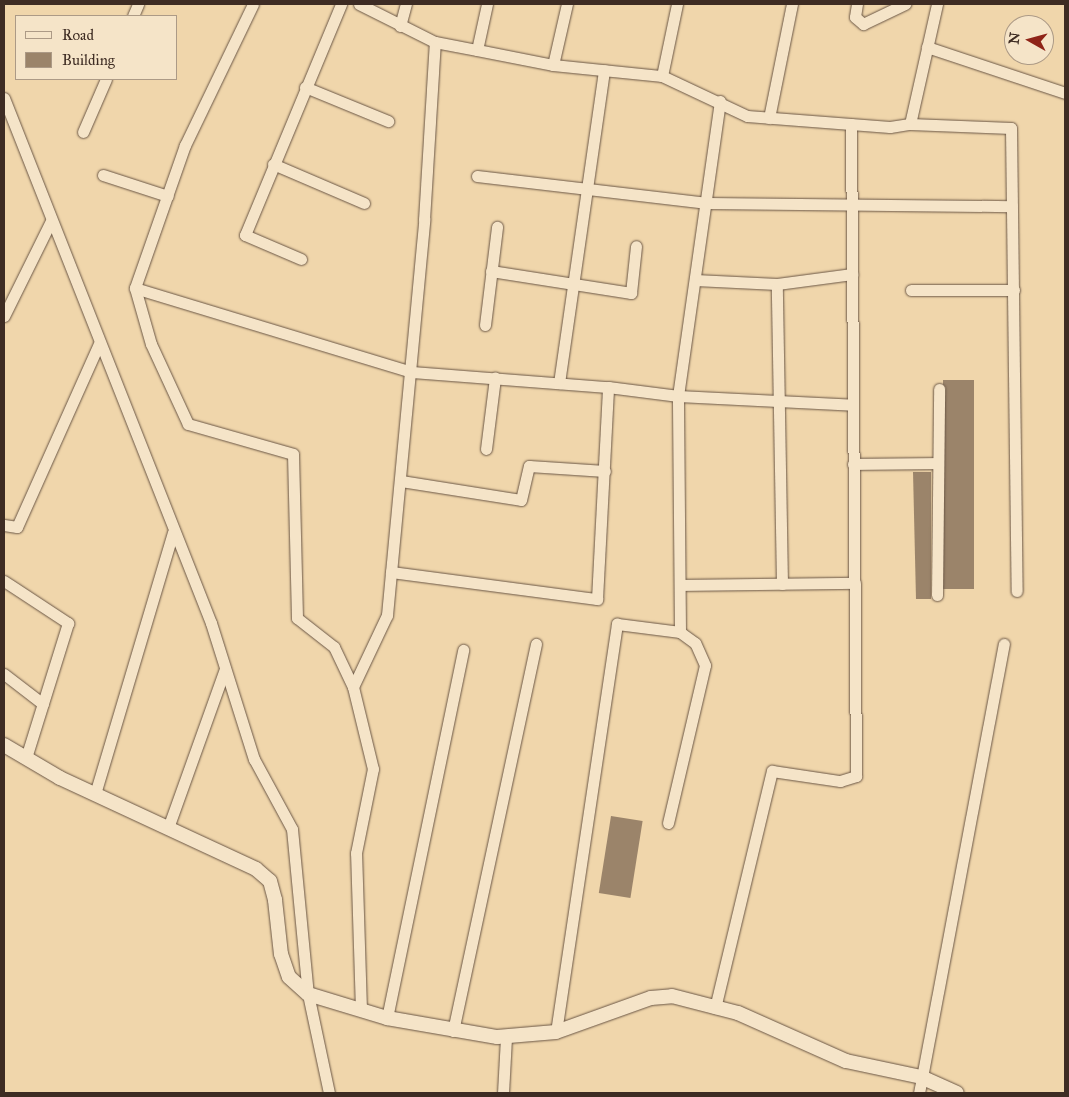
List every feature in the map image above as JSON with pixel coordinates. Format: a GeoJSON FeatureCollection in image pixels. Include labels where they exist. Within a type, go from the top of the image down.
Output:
{"type":"FeatureCollection","features":[{"type":"Feature","properties":{"kind":"street"},"geometry":{"type":"LineString","coordinates":[[253,4],[185,146],[135,288],[151,344],[188,424],[293,454],[297,618],[334,648],[353,687],[373,769],[356,853],[360,1010]]}},
{"type":"Feature","properties":{"kind":"street"},"geometry":{"type":"LineString","coordinates":[[301,259],[245,235],[341,4]]}},
{"type":"Feature","properties":{"kind":"street"},"geometry":{"type":"LineString","coordinates":[[359,4],[435,42],[553,64],[662,76],[720,101],[747,116],[852,124],[1012,128],[1017,591]]}},
{"type":"Feature","properties":{"kind":"street"},"geometry":{"type":"LineString","coordinates":[[400,26],[406,4]]}},
{"type":"Feature","properties":{"kind":"street"},"geometry":{"type":"LineString","coordinates":[[477,50],[487,4]]}},
{"type":"Feature","properties":{"kind":"street"},"geometry":{"type":"LineString","coordinates":[[553,64],[567,4]]}},
{"type":"Feature","properties":{"kind":"street"},"geometry":{"type":"LineString","coordinates":[[662,76],[677,4]]}},
{"type":"Feature","properties":{"kind":"street"},"geometry":{"type":"LineString","coordinates":[[769,118],[792,4]]}},
{"type":"Feature","properties":{"kind":"street"},"geometry":{"type":"LineString","coordinates":[[857,4],[854,17],[863,24],[905,4]]}},
{"type":"Feature","properties":{"kind":"street"},"geometry":{"type":"LineString","coordinates":[[910,124],[937,4]]}},
{"type":"Feature","properties":{"kind":"street"},"geometry":{"type":"LineString","coordinates":[[353,687],[386,615],[411,372],[435,42]]}},
{"type":"Feature","properties":{"kind":"street"},"geometry":{"type":"LineString","coordinates":[[927,48],[1065,93]]}},
{"type":"Feature","properties":{"kind":"street"},"geometry":{"type":"LineString","coordinates":[[559,383],[604,70]]}},
{"type":"Feature","properties":{"kind":"street"},"geometry":{"type":"LineString","coordinates":[[83,132],[106,80]]}},
{"type":"Feature","properties":{"kind":"street"},"geometry":{"type":"LineString","coordinates":[[305,88],[388,121]]}},
{"type":"Feature","properties":{"kind":"street"},"geometry":{"type":"LineString","coordinates":[[4,98],[225,669],[254,759],[292,829],[308,994],[329,1093]]}},
{"type":"Feature","properties":{"kind":"street"},"geometry":{"type":"LineString","coordinates":[[680,632],[682,585],[678,396],[720,101]]}},
{"type":"Feature","properties":{"kind":"street"},"geometry":{"type":"LineString","coordinates":[[716,1008],[772,771],[840,781],[856,776],[852,124]]}},
{"type":"Feature","properties":{"kind":"street"},"geometry":{"type":"LineString","coordinates":[[273,164],[364,203]]}},
{"type":"Feature","properties":{"kind":"street"},"geometry":{"type":"LineString","coordinates":[[103,175],[168,196]]}},
{"type":"Feature","properties":{"kind":"street"},"geometry":{"type":"LineString","coordinates":[[477,176],[706,203],[1012,206]]}},
{"type":"Feature","properties":{"kind":"street"},"geometry":{"type":"LineString","coordinates":[[4,316],[51,221]]}},
{"type":"Feature","properties":{"kind":"street"},"geometry":{"type":"LineString","coordinates":[[485,324],[497,228]]}},
{"type":"Feature","properties":{"kind":"street"},"geometry":{"type":"LineString","coordinates":[[491,272],[631,293],[636,246]]}},
{"type":"Feature","properties":{"kind":"street"},"geometry":{"type":"LineString","coordinates":[[695,280],[778,284],[852,274]]}},
{"type":"Feature","properties":{"kind":"street"},"geometry":{"type":"LineString","coordinates":[[778,284],[778,401],[782,584]]}},
{"type":"Feature","properties":{"kind":"street"},"geometry":{"type":"LineString","coordinates":[[135,288],[411,372],[608,387],[678,396],[853,405]]}},
{"type":"Feature","properties":{"kind":"street"},"geometry":{"type":"LineString","coordinates":[[911,290],[1014,290]]}},
{"type":"Feature","properties":{"kind":"street"},"geometry":{"type":"LineString","coordinates":[[4,525],[17,527],[99,344]]}},
{"type":"Feature","properties":{"kind":"street"},"geometry":{"type":"LineString","coordinates":[[486,449],[495,378]]}},
{"type":"Feature","properties":{"kind":"street"},"geometry":{"type":"LineString","coordinates":[[391,572],[597,599],[608,387]]}},
{"type":"Feature","properties":{"kind":"street"},"geometry":{"type":"LineString","coordinates":[[937,595],[939,389]]}},
{"type":"Feature","properties":{"kind":"street"},"geometry":{"type":"LineString","coordinates":[[853,464],[937,463]]}},
{"type":"Feature","properties":{"kind":"street"},"geometry":{"type":"LineString","coordinates":[[401,481],[521,500],[529,466],[605,471]]}},
{"type":"Feature","properties":{"kind":"street"},"geometry":{"type":"LineString","coordinates":[[95,794],[173,532]]}},
{"type":"Feature","properties":{"kind":"street"},"geometry":{"type":"LineString","coordinates":[[4,582],[68,623],[26,758]]}},
{"type":"Feature","properties":{"kind":"street"},"geometry":{"type":"LineString","coordinates":[[682,585],[855,583]]}},
{"type":"Feature","properties":{"kind":"street"},"geometry":{"type":"LineString","coordinates":[[556,1032],[617,624],[680,632],[695,642],[705,665],[668,823]]}},
{"type":"Feature","properties":{"kind":"street"},"geometry":{"type":"LineString","coordinates":[[453,1031],[536,644]]}},
{"type":"Feature","properties":{"kind":"street"},"geometry":{"type":"LineString","coordinates":[[919,1093],[1004,644]]}},
{"type":"Feature","properties":{"kind":"street"},"geometry":{"type":"LineString","coordinates":[[388,1018],[463,650]]}},
{"type":"Feature","properties":{"kind":"street"},"geometry":{"type":"LineString","coordinates":[[168,828],[225,669]]}},
{"type":"Feature","properties":{"kind":"street"},"geometry":{"type":"LineString","coordinates":[[4,674],[43,704]]}},
{"type":"Feature","properties":{"kind":"street"},"geometry":{"type":"LineString","coordinates":[[4,745],[95,794],[256,870],[270,881],[289,977],[308,994],[388,1018],[453,1031],[506,1037],[556,1032],[651,998],[672,996],[716,1008],[846,1061],[921,1077],[957,1093]]}},
{"type":"Feature","properties":{"kind":"street"},"geometry":{"type":"LineString","coordinates":[[503,1093],[506,1037]]}},
{"type":"Feature","properties":{"kind":"building"},"geometry":{"type":"Polygon","coordinates":[[[943,380],[974,380],[974,589],[943,589],[943,380]]]}},
{"type":"Feature","properties":{"kind":"building"},"geometry":{"type":"Polygon","coordinates":[[[913,472],[931,472],[931,599],[916,599],[913,472]]]}},
{"type":"Feature","properties":{"kind":"building"},"geometry":{"type":"Polygon","coordinates":[[[611,816],[643,821],[630,898],[599,893],[611,816]]]}}]}
